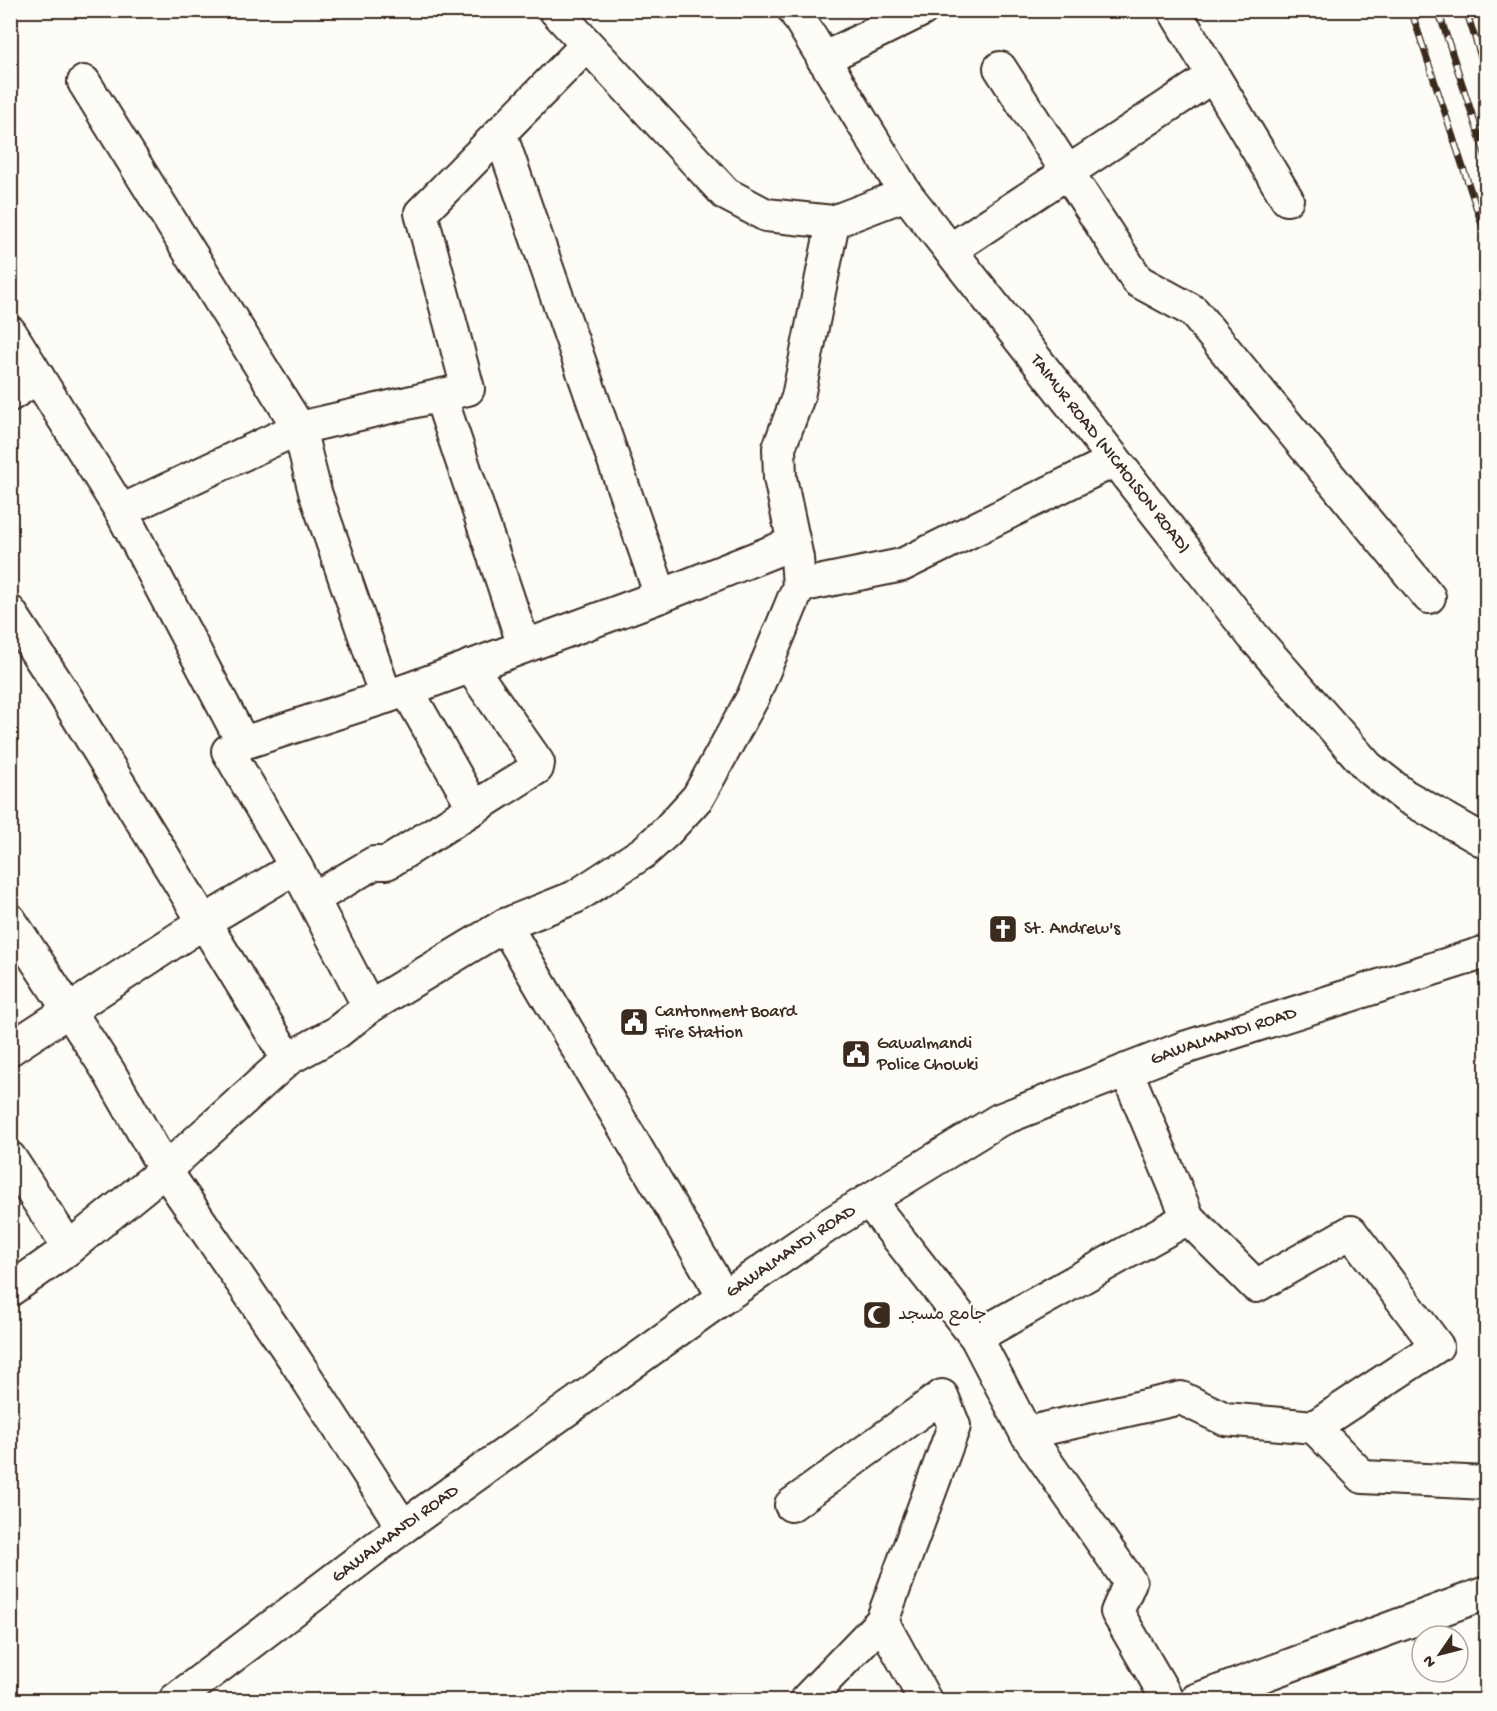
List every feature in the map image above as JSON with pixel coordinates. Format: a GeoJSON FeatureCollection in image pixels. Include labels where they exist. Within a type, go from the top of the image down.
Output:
{"type":"FeatureCollection","features":[{"type":"Feature","properties":{"kind":"street"},"geometry":{"type":"LineString","coordinates":[[555,10],[726,194],[766,215],[833,222],[906,194]]}},
{"type":"Feature","properties":{"kind":"street","name":"TAIMUR ROAD (NICHOLSON ROAD)"},"geometry":{"type":"LineString","coordinates":[[794,10],[906,194],[1253,636],[1368,767],[1405,796],[1486,842]]}},
{"type":"Feature","properties":{"kind":"street"},"geometry":{"type":"LineString","coordinates":[[823,59],[921,10]]}},
{"type":"Feature","properties":{"kind":"street"},"geometry":{"type":"LineString","coordinates":[[1174,10],[1287,199]]}},
{"type":"Feature","properties":{"kind":"street"},"geometry":{"type":"LineString","coordinates":[[121,511],[299,428],[468,389],[421,213],[587,45]]}},
{"type":"Feature","properties":{"kind":"street"},"geometry":{"type":"LineString","coordinates":[[1000,68],[1138,281],[1192,311],[1430,597]]}},
{"type":"Feature","properties":{"kind":"street"},"geometry":{"type":"LineString","coordinates":[[950,250],[1214,76]]}},
{"type":"Feature","properties":{"kind":"street"},"geometry":{"type":"LineString","coordinates":[[84,82],[299,428],[315,492],[396,693],[474,808]]}},
{"type":"Feature","properties":{"kind":"street"},"geometry":{"type":"LineString","coordinates":[[500,133],[661,596]]}},
{"type":"Feature","properties":{"kind":"street"},"geometry":{"type":"LineString","coordinates":[[10,1290],[69,1248],[165,1170],[288,1059],[336,1033],[369,1007],[505,925],[575,897],[644,852],[698,797],[753,697],[799,586],[794,543],[780,478],[779,448],[798,397],[833,222]]}},
{"type":"Feature","properties":{"kind":"street"},"geometry":{"type":"LineString","coordinates":[[10,332],[121,511],[243,742]]}},
{"type":"Feature","properties":{"kind":"street"},"geometry":{"type":"LineString","coordinates":[[10,396],[38,377]]}},
{"type":"Feature","properties":{"kind":"street"},"geometry":{"type":"LineString","coordinates":[[445,410],[524,646]]}},
{"type":"Feature","properties":{"kind":"street"},"geometry":{"type":"LineString","coordinates":[[799,586],[902,565],[1115,460]]}},
{"type":"Feature","properties":{"kind":"street"},"geometry":{"type":"LineString","coordinates":[[369,1007],[296,867],[228,751],[243,742],[396,693],[661,596],[794,543]]}},
{"type":"Feature","properties":{"kind":"street"},"geometry":{"type":"LineString","coordinates":[[10,612],[64,694],[288,1059]]}},
{"type":"Feature","properties":{"kind":"street"},"geometry":{"type":"LineString","coordinates":[[313,899],[374,863],[387,863],[537,768],[538,763],[470,666]]}},
{"type":"Feature","properties":{"kind":"street"},"geometry":{"type":"LineString","coordinates":[[10,1049],[204,922],[296,867]]}},
{"type":"Feature","properties":{"kind":"street"},"geometry":{"type":"LineString","coordinates":[[10,920],[109,1072],[165,1170],[295,1360],[403,1527]]}},
{"type":"Feature","properties":{"kind":"street"},"geometry":{"type":"LineString","coordinates":[[505,925],[724,1297]]}},
{"type":"Feature","properties":{"kind":"street","name":"GAWALMANDI ROAD"},"geometry":{"type":"LineString","coordinates":[[175,1701],[403,1527],[724,1297],[830,1224],[999,1120],[1181,1049],[1486,952]]}},
{"type":"Feature","properties":{"kind":"street"},"geometry":{"type":"LineString","coordinates":[[1026,1433],[1181,1398],[1224,1419],[1314,1427],[1437,1346],[1351,1232],[1256,1286],[1188,1218],[1126,1071]]}},
{"type":"Feature","properties":{"kind":"street"},"geometry":{"type":"LineString","coordinates":[[10,1158],[69,1248]]}},
{"type":"Feature","properties":{"kind":"street"},"geometry":{"type":"LineString","coordinates":[[869,1201],[976,1337],[1026,1433],[1130,1582],[1117,1612],[1168,1701]]}},
{"type":"Feature","properties":{"kind":"street"},"geometry":{"type":"LineString","coordinates":[[976,1337],[1188,1218]]}},
{"type":"Feature","properties":{"kind":"street"},"geometry":{"type":"LineString","coordinates":[[791,1505],[942,1396],[954,1426],[882,1621],[806,1701]]}},
{"type":"Feature","properties":{"kind":"street"},"geometry":{"type":"LineString","coordinates":[[1314,1427],[1363,1477],[1486,1483]]}},
{"type":"Feature","properties":{"kind":"street"},"geometry":{"type":"LineString","coordinates":[[1196,1701],[1486,1593]]}},
{"type":"Feature","properties":{"kind":"street"},"geometry":{"type":"LineString","coordinates":[[882,1621],[925,1701]]}},
{"type":"Feature","properties":{"kind":"railway"},"geometry":{"type":"LineString","coordinates":[[1411,10],[1486,237]]}},
{"type":"Feature","properties":{"kind":"railway"},"geometry":{"type":"LineString","coordinates":[[1438,10],[1486,157]]}},
{"type":"Feature","properties":{"kind":"railway"},"geometry":{"type":"LineString","coordinates":[[1466,10],[1486,73]]}},
{"type":"Feature","properties":{"kind":"place","name":"St. Andrew's"},"geometry":{"type":"Point","coordinates":[1003,929]}},
{"type":"Feature","properties":{"kind":"place","name":"Cantonment Board Fire Station"},"geometry":{"type":"Point","coordinates":[634,1022]}},
{"type":"Feature","properties":{"kind":"place","name":"Gawalmandi Police Chowki"},"geometry":{"type":"Point","coordinates":[856,1054]}},
{"type":"Feature","properties":{"kind":"place","name":"جامع مسجد"},"geometry":{"type":"Point","coordinates":[877,1315]}}]}
